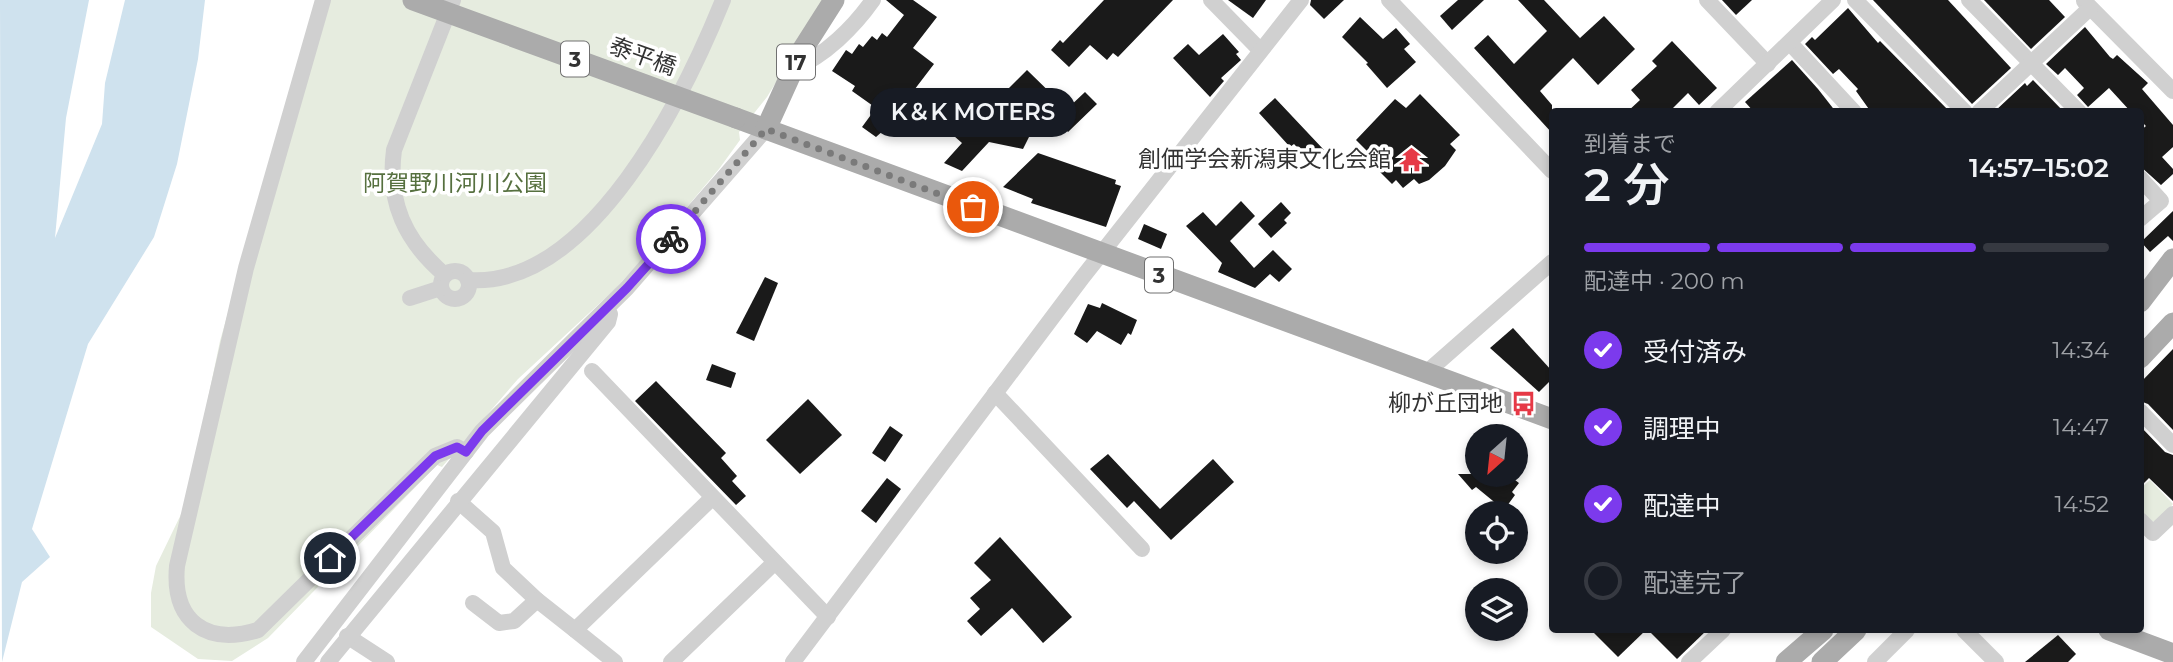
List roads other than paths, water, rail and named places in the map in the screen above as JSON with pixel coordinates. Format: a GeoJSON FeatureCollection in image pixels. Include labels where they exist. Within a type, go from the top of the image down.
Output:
{"type":"FeatureCollection","features":[{"type":"Feature","properties":{"kind":"main road","name":"泰平橋"},"geometry":{"type":"LineString","coordinates":[[413,0],[766,129]]}},
{"type":"Feature","properties":{"kind":"main road","name":"17"},"geometry":{"type":"LineString","coordinates":[[766,129],[793,69],[834,0]]}},
{"type":"Feature","properties":{"kind":"main road","name":"3"},"geometry":{"type":"LineString","coordinates":[[766,129],[1549,418]]}},
{"type":"Feature","properties":{"kind":"main road"},"geometry":{"type":"LineString","coordinates":[[2144,296],[2173,260]]}},
{"type":"Feature","properties":{"kind":"main road"},"geometry":{"type":"LineString","coordinates":[[2144,354],[2172,328]]}},
{"type":"Feature","properties":{"kind":"main road"},"geometry":{"type":"LineString","coordinates":[[1786,662],[1820,633]]}},
{"type":"Feature","properties":{"kind":"main road"},"geometry":{"type":"LineString","coordinates":[[1822,662],[1853,633]]}},
{"type":"Feature","properties":{"kind":"main road"},"geometry":{"type":"LineString","coordinates":[[2117,633],[2173,654]]}},
{"type":"Feature","properties":{"kind":"street"},"geometry":{"type":"LineString","coordinates":[[323,0],[251,270],[177,566],[175,587],[182,607],[194,624],[214,634],[236,637],[258,630],[435,456],[457,447],[466,452]]}},
{"type":"Feature","properties":{"kind":"street"},"geometry":{"type":"LineString","coordinates":[[453,0],[394,150],[390,176],[405,228],[443,281],[446,296],[458,299],[466,294],[468,280]]}},
{"type":"Feature","properties":{"kind":"street"},"geometry":{"type":"LineString","coordinates":[[410,299],[458,272],[468,280],[493,279],[533,267],[544,261],[594,218],[630,176],[663,126],[701,55],[723,0]]}},
{"type":"Feature","properties":{"kind":"street"},"geometry":{"type":"LineString","coordinates":[[793,69],[807,63],[857,23],[873,0]]}},
{"type":"Feature","properties":{"kind":"street"},"geometry":{"type":"LineString","coordinates":[[1210,0],[1260,50]]}},
{"type":"Feature","properties":{"kind":"street"},"geometry":{"type":"LineString","coordinates":[[793,662],[995,393],[1301,0]]}},
{"type":"Feature","properties":{"kind":"street"},"geometry":{"type":"LineString","coordinates":[[1389,0],[1549,168]]}},
{"type":"Feature","properties":{"kind":"street"},"geometry":{"type":"LineString","coordinates":[[1707,0],[1768,64]]}},
{"type":"Feature","properties":{"kind":"street"},"geometry":{"type":"LineString","coordinates":[[1736,106],[1768,64],[1833,0]]}},
{"type":"Feature","properties":{"kind":"street"},"geometry":{"type":"LineString","coordinates":[[1855,0],[1961,108]]}},
{"type":"Feature","properties":{"kind":"street"},"geometry":{"type":"LineString","coordinates":[[1969,0],[2032,61],[2075,108]]}},
{"type":"Feature","properties":{"kind":"street"},"geometry":{"type":"LineString","coordinates":[[1983,108],[2087,4],[2171,84]]}},
{"type":"Feature","properties":{"kind":"street"},"geometry":{"type":"LineString","coordinates":[[1790,43],[1850,108]]}},
{"type":"Feature","properties":{"kind":"street"},"geometry":{"type":"LineString","coordinates":[[304,662],[482,431],[614,301],[766,129]]}},
{"type":"Feature","properties":{"kind":"street"},"geometry":{"type":"LineString","coordinates":[[2144,182],[2161,201],[2144,216]]}},
{"type":"Feature","properties":{"kind":"street"},"geometry":{"type":"LineString","coordinates":[[1427,372],[1549,265]]}},
{"type":"Feature","properties":{"kind":"street"},"geometry":{"type":"LineString","coordinates":[[328,662],[608,322],[614,301]]}},
{"type":"Feature","properties":{"kind":"street"},"geometry":{"type":"LineString","coordinates":[[592,371],[774,564],[828,617]]}},
{"type":"Feature","properties":{"kind":"street"},"geometry":{"type":"LineString","coordinates":[[995,393],[1142,549]]}},
{"type":"Feature","properties":{"kind":"street"},"geometry":{"type":"LineString","coordinates":[[2144,415],[2173,445]]}},
{"type":"Feature","properties":{"kind":"street"},"geometry":{"type":"LineString","coordinates":[[575,630],[712,498]]}},
{"type":"Feature","properties":{"kind":"street"},"geometry":{"type":"LineString","coordinates":[[458,501],[493,532],[503,568],[537,600],[615,662]]}},
{"type":"Feature","properties":{"kind":"street"},"geometry":{"type":"LineString","coordinates":[[2144,524],[2153,533],[2173,514]]}},
{"type":"Feature","properties":{"kind":"street"},"geometry":{"type":"LineString","coordinates":[[671,662],[774,564]]}},
{"type":"Feature","properties":{"kind":"street"},"geometry":{"type":"LineString","coordinates":[[473,603],[499,624],[514,621],[537,600]]}},
{"type":"Feature","properties":{"kind":"street"},"geometry":{"type":"LineString","coordinates":[[1689,662],[1720,633]]}},
{"type":"Feature","properties":{"kind":"street"},"geometry":{"type":"LineString","coordinates":[[1875,662],[1904,633]]}},
{"type":"Feature","properties":{"kind":"street"},"geometry":{"type":"LineString","coordinates":[[1967,633],[1996,662]]}},
{"type":"Feature","properties":{"kind":"street"},"geometry":{"type":"LineString","coordinates":[[347,636],[387,662]]}},
{"type":"Feature","properties":{"kind":"water"},"geometry":{"type":"Polygon","coordinates":[[[0,0],[89,0],[66,118],[55,238],[102,124],[105,83],[125,0],[205,0],[198,59],[177,164],[154,237],[88,344],[32,529],[50,557],[22,582],[2,662],[0,0]]]}},
{"type":"Feature","properties":{"kind":"place","name":"創価学会新潟東文化会館"},"geometry":{"type":"Point","coordinates":[1411,159]}},
{"type":"Feature","properties":{"kind":"place","name":"K＆K MOTERS"},"geometry":{"type":"Point","coordinates":[973,207]}},
{"type":"Feature","properties":{"kind":"place","name":"柳が丘団地"},"geometry":{"type":"Point","coordinates":[1523,403]}},
{"type":"Feature","properties":{"kind":"park label","name":"阿賀野川河川公園"},"geometry":{"type":"Point","coordinates":[455,183]}}]}
